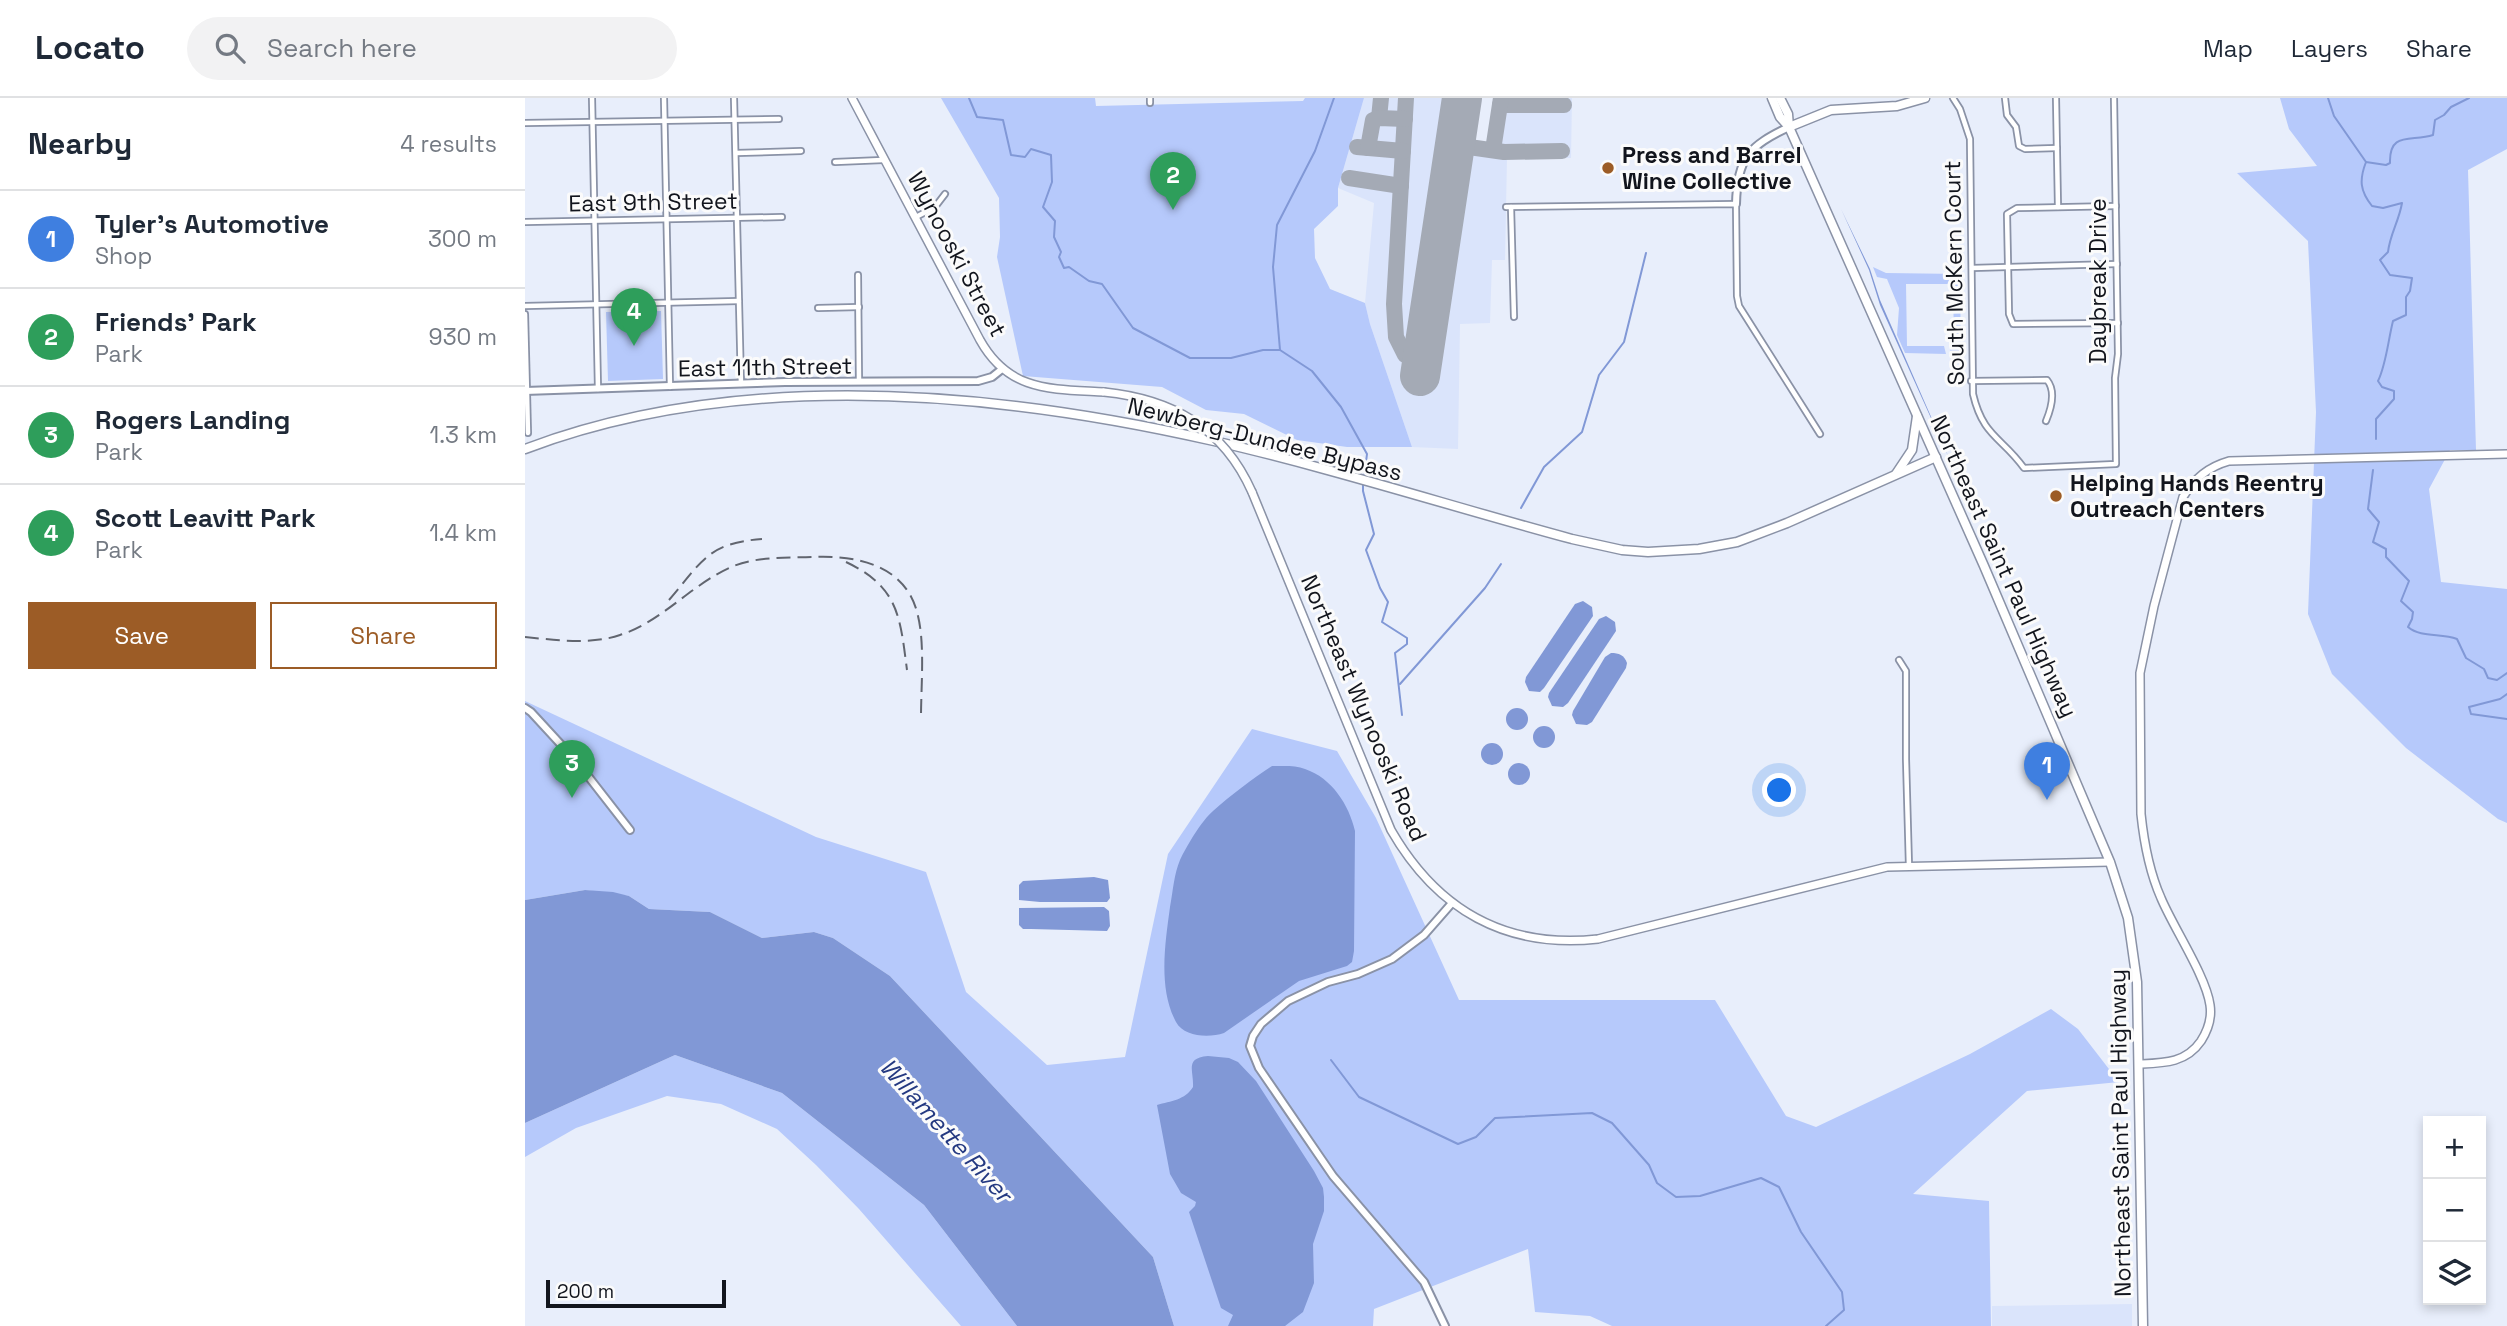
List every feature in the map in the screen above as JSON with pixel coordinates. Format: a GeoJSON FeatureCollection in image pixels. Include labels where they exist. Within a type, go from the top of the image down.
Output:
{"type":"FeatureCollection","features":[{"type":"Feature","properties":{"kind":"main road","name":"Wynooski Street"},"geometry":{"type":"LineString","coordinates":[[852,98],[987,352],[1002,369],[1020,381],[1037,387],[1104,392]]}},
{"type":"Feature","properties":{"kind":"main road","name":"Northeast Saint Paul Highway"},"geometry":{"type":"LineString","coordinates":[[1772,98],[1780,117],[1789,127],[1936,457],[2111,862],[2129,918],[2134,948],[2139,1064],[2143,1326]]}},
{"type":"Feature","properties":{"kind":"main road","name":"Northeast Saint Paul Highway"},"geometry":{"type":"LineString","coordinates":[[1780,98],[1788,114],[1789,127]]}},
{"type":"Feature","properties":{"kind":"main road"},"geometry":{"type":"LineString","coordinates":[[1789,127],[1831,110],[1897,106],[1925,98]]}},
{"type":"Feature","properties":{"kind":"main road","name":"Northeast Wynooski Road"},"geometry":{"type":"LineString","coordinates":[[1104,392],[1151,400],[1184,415],[1227,450],[1239,467],[1252,492],[1391,830],[1410,861],[1426,880],[1472,916],[1514,934],[1576,942],[1616,936],[1887,867],[2111,862]]}},
{"type":"Feature","properties":{"kind":"main road","name":"Newberg-Dundee Bypass"},"geometry":{"type":"LineString","coordinates":[[525,449],[604,423],[655,411],[735,400],[879,397],[968,403],[1061,414],[1177,434],[1252,451],[1597,545],[1622,550],[1673,552],[1751,537],[1936,457]]}},
{"type":"Feature","properties":{"kind":"main road"},"geometry":{"type":"LineString","coordinates":[[1895,475],[1912,450],[1917,416]]}},
{"type":"Feature","properties":{"kind":"main road"},"geometry":{"type":"LineString","coordinates":[[2139,1064],[2173,1062],[2188,1055],[2205,1035],[2211,1014],[2206,989],[2154,881],[2145,848],[2141,814],[2140,673],[2183,497],[2192,483],[2206,471],[2229,461],[2507,454]]}},
{"type":"Feature","properties":{"kind":"street"},"geometry":{"type":"LineString","coordinates":[[592,98],[598,389]]}},
{"type":"Feature","properties":{"kind":"street"},"geometry":{"type":"LineString","coordinates":[[663,98],[670,387]]}},
{"type":"Feature","properties":{"kind":"street"},"geometry":{"type":"LineString","coordinates":[[734,98],[741,385]]}},
{"type":"Feature","properties":{"kind":"street","name":"South McKern Court"},"geometry":{"type":"LineString","coordinates":[[1953,98],[1964,117],[1970,139],[1972,381],[1975,404],[1987,430],[2024,468],[2116,464]]}},
{"type":"Feature","properties":{"kind":"street"},"geometry":{"type":"LineString","coordinates":[[2005,98],[2007,114],[2015,122],[2019,146],[2025,149],[2057,148]]}},
{"type":"Feature","properties":{"kind":"street"},"geometry":{"type":"LineString","coordinates":[[2056,98],[2058,207]]}},
{"type":"Feature","properties":{"kind":"street","name":"Daybreak Drive"},"geometry":{"type":"LineString","coordinates":[[2114,98],[2118,323],[2115,378],[2116,464]]}},
{"type":"Feature","properties":{"kind":"street"},"geometry":{"type":"LineString","coordinates":[[525,123],[779,119]]}},
{"type":"Feature","properties":{"kind":"street"},"geometry":{"type":"LineString","coordinates":[[1789,127],[1759,142],[1745,158],[1737,178],[1737,296],[1739,306],[1819,434]]}},
{"type":"Feature","properties":{"kind":"street"},"geometry":{"type":"LineString","coordinates":[[736,153],[801,151]]}},
{"type":"Feature","properties":{"kind":"street"},"geometry":{"type":"LineString","coordinates":[[835,162],[884,160]]}},
{"type":"Feature","properties":{"kind":"street"},"geometry":{"type":"LineString","coordinates":[[915,218],[935,207],[945,194]]}},
{"type":"Feature","properties":{"kind":"street"},"geometry":{"type":"LineString","coordinates":[[1514,317],[1509,207],[1736,204]]}},
{"type":"Feature","properties":{"kind":"street"},"geometry":{"type":"LineString","coordinates":[[2116,205],[2017,208],[2007,214],[2009,314],[2013,324],[2118,323]]}},
{"type":"Feature","properties":{"kind":"street","name":"East 9th Street"},"geometry":{"type":"LineString","coordinates":[[525,222],[782,217]]}},
{"type":"Feature","properties":{"kind":"street"},"geometry":{"type":"LineString","coordinates":[[1972,268],[2117,264]]}},
{"type":"Feature","properties":{"kind":"street"},"geometry":{"type":"LineString","coordinates":[[858,275],[859,382]]}},
{"type":"Feature","properties":{"kind":"street"},"geometry":{"type":"LineString","coordinates":[[525,306],[739,301]]}},
{"type":"Feature","properties":{"kind":"street"},"geometry":{"type":"LineString","coordinates":[[818,308],[859,307]]}},
{"type":"Feature","properties":{"kind":"street"},"geometry":{"type":"LineString","coordinates":[[525,314],[528,433]]}},
{"type":"Feature","properties":{"kind":"street","name":"East 11th Street"},"geometry":{"type":"LineString","coordinates":[[526,391],[978,381],[992,377],[1002,369]]}},
{"type":"Feature","properties":{"kind":"street"},"geometry":{"type":"LineString","coordinates":[[1972,381],[2047,380],[2051,385],[2051,408],[2046,421]]}},
{"type":"Feature","properties":{"kind":"street"},"geometry":{"type":"LineString","coordinates":[[1899,660],[1906,671],[1909,867]]}},
{"type":"Feature","properties":{"kind":"street"},"geometry":{"type":"LineString","coordinates":[[525,708],[577,762],[630,830]]}},
{"type":"Feature","properties":{"kind":"street"},"geometry":{"type":"LineString","coordinates":[[1445,1326],[1424,1282],[1333,1176],[1259,1068],[1250,1046],[1261,1024],[1288,1001],[1328,982],[1358,974],[1392,959],[1424,935],[1452,903]]}},
{"type":"Feature","properties":{"kind":"shaded area"},"geometry":{"type":"Polygon","coordinates":[[[941,98],[1095,98],[1096,106],[1364,98],[1338,188],[1338,206],[1314,229],[1315,258],[1330,289],[1365,303],[1412,447],[1347,447],[1297,440],[1244,414],[1206,410],[1162,387],[1023,376],[997,257],[1000,237],[999,198],[941,98]]]}},
{"type":"Feature","properties":{"kind":"shaded area"},"geometry":{"type":"Polygon","coordinates":[[[1364,98],[1472,98],[1466,138],[1489,143],[1497,98],[1572,98],[1571,158],[1507,158],[1505,260],[1492,260],[1490,323],[1460,324],[1458,449],[1412,447],[1370,324],[1365,303],[1374,203],[1338,188],[1364,98]]]}},
{"type":"Feature","properties":{"kind":"shaded area"},"geometry":{"type":"Polygon","coordinates":[[[2280,98],[2507,98],[2507,149],[2468,170],[2476,450],[2450,450],[2429,489],[2441,582],[2507,589],[2507,823],[2498,819],[2406,748],[2332,674],[2308,614],[2316,412],[2308,241],[2237,173],[2317,166],[2289,129],[2280,98]]]}},
{"type":"Feature","properties":{"kind":"shaded area"},"geometry":{"type":"Polygon","coordinates":[[[1873,267],[1886,273],[1960,274],[1961,364],[1953,359],[1949,346],[1954,345],[1953,284],[1906,284],[1907,346],[1944,346],[1946,354],[1905,353],[1897,335],[1899,308],[1887,279],[1877,277],[1873,267]]]}},
{"type":"Feature","properties":{"kind":"shaded area"},"geometry":{"type":"Polygon","coordinates":[[[661,311],[663,379],[608,381],[606,312],[661,311]]]}},
{"type":"Feature","properties":{"kind":"shaded area"},"geometry":{"type":"Polygon","coordinates":[[[525,701],[816,837],[926,872],[966,992],[1047,1065],[1125,1057],[1168,854],[1252,729],[1337,751],[1376,818],[1459,1000],[1715,1000],[1786,1116],[1816,1127],[1970,1054],[2051,1009],[2078,1029],[2119,1082],[2027,1091],[1913,1194],[1989,1201],[1991,1326],[1612,1326],[1590,1316],[1535,1312],[1528,1249],[1374,1309],[1373,1326],[1174,1326],[1153,1257],[890,976],[833,938],[814,932],[762,938],[710,912],[649,909],[629,896],[585,890],[525,900],[525,701]]]}},
{"type":"Feature","properties":{"kind":"shaded area"},"geometry":{"type":"Polygon","coordinates":[[[675,1055],[782,1093],[924,1205],[1017,1326],[961,1326],[859,1209],[816,1165],[777,1129],[721,1104],[667,1096],[576,1128],[525,1157],[525,1123],[675,1055]]]}},
{"type":"Feature","properties":{"kind":"shaded area"},"geometry":{"type":"Polygon","coordinates":[[[2132,1304],[2132,1326],[1992,1326],[1992,1306],[2132,1304]]]}},
{"type":"Feature","properties":{"kind":"water"},"geometry":{"type":"Polygon","coordinates":[[[1841,209],[1870,269],[1880,300],[1953,467],[1880,305],[1869,270],[1841,209]]]}},
{"type":"Feature","properties":{"kind":"water"},"geometry":{"type":"Polygon","coordinates":[[[1583,601],[1592,607],[1593,616],[1544,688],[1540,692],[1529,691],[1526,677],[1575,604],[1583,601]]]}},
{"type":"Feature","properties":{"kind":"water"},"geometry":{"type":"Polygon","coordinates":[[[1606,616],[1615,622],[1616,631],[1568,703],[1563,707],[1552,706],[1549,693],[1599,619],[1606,616]]]}},
{"type":"Feature","properties":{"kind":"water"},"geometry":{"type":"Polygon","coordinates":[[[1611,653],[1623,656],[1627,663],[1626,668],[1592,722],[1587,725],[1576,724],[1573,711],[1605,657],[1611,653]]]}},
{"type":"Feature","properties":{"kind":"water"},"geometry":{"type":"Polygon","coordinates":[[[1517,708],[1527,715],[1528,719],[1521,729],[1517,730],[1507,723],[1506,719],[1513,709],[1517,708]]]}},
{"type":"Feature","properties":{"kind":"water"},"geometry":{"type":"Polygon","coordinates":[[[1544,726],[1552,729],[1555,737],[1552,745],[1544,748],[1536,745],[1533,737],[1536,729],[1544,726]]]}},
{"type":"Feature","properties":{"kind":"water"},"geometry":{"type":"Polygon","coordinates":[[[1492,743],[1500,746],[1503,754],[1500,762],[1492,765],[1484,762],[1481,754],[1484,746],[1492,743]]]}},
{"type":"Feature","properties":{"kind":"water"},"geometry":{"type":"Polygon","coordinates":[[[1519,763],[1527,766],[1530,774],[1527,782],[1519,785],[1511,782],[1508,774],[1511,766],[1519,763]]]}},
{"type":"Feature","properties":{"kind":"water"},"geometry":{"type":"Polygon","coordinates":[[[1272,766],[1298,767],[1315,773],[1331,786],[1344,802],[1355,831],[1352,962],[1299,981],[1224,1033],[1204,1036],[1191,1033],[1176,1022],[1170,1009],[1165,980],[1166,936],[1178,865],[1190,841],[1209,815],[1272,766]]]}},
{"type":"Feature","properties":{"kind":"water"},"geometry":{"type":"Polygon","coordinates":[[[1094,877],[1108,880],[1110,898],[1107,902],[1019,900],[1019,885],[1023,881],[1094,877]]]}},
{"type":"Feature","properties":{"kind":"water","name":"Willamette River"},"geometry":{"type":"Polygon","coordinates":[[[585,890],[629,896],[649,909],[710,912],[762,938],[814,932],[833,938],[890,976],[1153,1257],[1174,1326],[1017,1326],[924,1205],[782,1093],[675,1055],[525,1123],[525,900],[585,890]]]}},
{"type":"Feature","properties":{"kind":"water"},"geometry":{"type":"Polygon","coordinates":[[[1104,907],[1109,911],[1110,926],[1107,931],[1023,929],[1019,925],[1019,908],[1104,907]]]}},
{"type":"Feature","properties":{"kind":"water"},"geometry":{"type":"Polygon","coordinates":[[[1208,1056],[1229,1058],[1238,1062],[1256,1081],[1323,1188],[1324,1211],[1313,1244],[1314,1283],[1303,1312],[1285,1326],[1228,1326],[1233,1315],[1221,1308],[1189,1212],[1196,1202],[1181,1193],[1170,1174],[1157,1105],[1186,1095],[1193,1087],[1193,1062],[1208,1056]]]}},
{"type":"Feature","properties":{"kind":"waterway"},"geometry":{"type":"LineString","coordinates":[[969,98],[977,117],[1003,120],[1011,155],[1025,157],[1031,149],[1051,155],[1052,182],[1043,207],[1055,221],[1054,237],[1064,268],[1069,267],[1089,281],[1102,284],[1133,328],[1190,358],[1231,358],[1263,350],[1280,350],[1312,371],[1341,407],[1367,454],[1364,478]]}},
{"type":"Feature","properties":{"kind":"waterway"},"geometry":{"type":"LineString","coordinates":[[1280,350],[1273,267],[1277,225],[1315,151],[1334,98]]}},
{"type":"Feature","properties":{"kind":"waterway"},"geometry":{"type":"LineString","coordinates":[[2328,98],[2334,116],[2366,162]]}},
{"type":"Feature","properties":{"kind":"waterway"},"geometry":{"type":"LineString","coordinates":[[2376,439],[2376,419],[2394,399],[2394,391],[2382,387],[2378,381],[2393,321],[2406,315],[2406,297],[2412,278],[2390,275],[2380,260],[2388,252],[2402,203],[2383,208],[2372,206],[2363,190],[2364,168],[2366,162],[2386,165],[2390,163],[2393,146],[2397,142],[2433,135],[2435,120],[2451,107],[2469,98]]}},
{"type":"Feature","properties":{"kind":"waterway"},"geometry":{"type":"LineString","coordinates":[[1521,508],[1544,467],[1582,432],[1599,375],[1624,342],[1646,253]]}},
{"type":"Feature","properties":{"kind":"waterway"},"geometry":{"type":"LineString","coordinates":[[2373,470],[2368,509],[2379,522],[2373,542],[2386,549],[2386,557],[2409,581],[2401,601],[2413,612],[2408,627],[2419,633],[2457,639],[2466,658],[2484,669],[2488,678],[2497,680],[2507,673]]}},
{"type":"Feature","properties":{"kind":"waterway"},"geometry":{"type":"LineString","coordinates":[[1363,484],[1374,534],[1366,550],[1388,602],[1382,622],[1407,638],[1407,644],[1395,653],[1402,715]]}},
{"type":"Feature","properties":{"kind":"waterway"},"geometry":{"type":"LineString","coordinates":[[1400,684],[1485,588],[1501,564]]}},
{"type":"Feature","properties":{"kind":"waterway"},"geometry":{"type":"LineString","coordinates":[[2507,694],[2500,699],[2469,707],[2471,714],[2507,719]]}},
{"type":"Feature","properties":{"kind":"waterway"},"geometry":{"type":"LineString","coordinates":[[1331,1060],[1359,1097],[1458,1144],[1476,1137],[1495,1118],[1592,1113],[1612,1123],[1649,1165],[1657,1183],[1676,1197],[1700,1196],[1761,1178],[1779,1187],[1801,1232],[1842,1292],[1844,1310],[1826,1326]]}},
{"type":"Feature","properties":{"kind":"taxiway"},"geometry":{"type":"LineString","coordinates":[[1379,118],[1381,98]]}},
{"type":"Feature","properties":{"kind":"taxiway"},"geometry":{"type":"LineString","coordinates":[[1406,98],[1394,304],[1396,337],[1405,355],[1416,359],[1424,351]]}},
{"type":"Feature","properties":{"kind":"taxiway"},"geometry":{"type":"LineString","coordinates":[[1493,150],[1501,98]]}},
{"type":"Feature","properties":{"kind":"taxiway"},"geometry":{"type":"LineString","coordinates":[[1500,105],[1564,105]]}},
{"type":"Feature","properties":{"kind":"taxiway"},"geometry":{"type":"LineString","coordinates":[[1368,148],[1373,120],[1405,119]]}},
{"type":"Feature","properties":{"kind":"taxiway"},"geometry":{"type":"LineString","coordinates":[[1455,145],[1504,152],[1562,151]]}},
{"type":"Feature","properties":{"kind":"taxiway"},"geometry":{"type":"LineString","coordinates":[[1357,147],[1403,151]]}},
{"type":"Feature","properties":{"kind":"taxiway"},"geometry":{"type":"LineString","coordinates":[[1349,178],[1401,186]]}},
{"type":"Feature","properties":{"kind":"runway"},"geometry":{"type":"LineString","coordinates":[[1420,376],[1462,98]]}},
{"type":"Feature","properties":{"kind":"railway"},"geometry":{"type":"LineString","coordinates":[[669,600],[698,565],[717,550],[744,541],[762,539]]}},
{"type":"Feature","properties":{"kind":"railway"},"geometry":{"type":"LineString","coordinates":[[525,637],[585,641],[620,635],[649,622],[701,584],[729,568],[749,561],[830,557],[863,561],[892,574],[912,599],[918,616],[921,640],[921,717]]}},
{"type":"Feature","properties":{"kind":"railway"},"geometry":{"type":"LineString","coordinates":[[846,562],[864,572],[887,593],[899,619],[907,670]]}},
{"type":"Feature","properties":{"kind":"place","name":"Press and Barrel Wine Collective"},"geometry":{"type":"Point","coordinates":[1608,168]}},
{"type":"Feature","properties":{"kind":"place","name":"Friends' Park"},"geometry":{"type":"Point","coordinates":[1173,210]}},
{"type":"Feature","properties":{"kind":"place","name":"Scott Leavitt Park"},"geometry":{"type":"Point","coordinates":[634,346]}},
{"type":"Feature","properties":{"kind":"place","name":"Helping Hands Reentry Outreach Centers"},"geometry":{"type":"Point","coordinates":[2056,496]}},
{"type":"Feature","properties":{"kind":"place","name":"Rogers Landing"},"geometry":{"type":"Point","coordinates":[572,798]}},
{"type":"Feature","properties":{"kind":"place","name":"Tyler's Automotive"},"geometry":{"type":"Point","coordinates":[2047,800]}}]}
